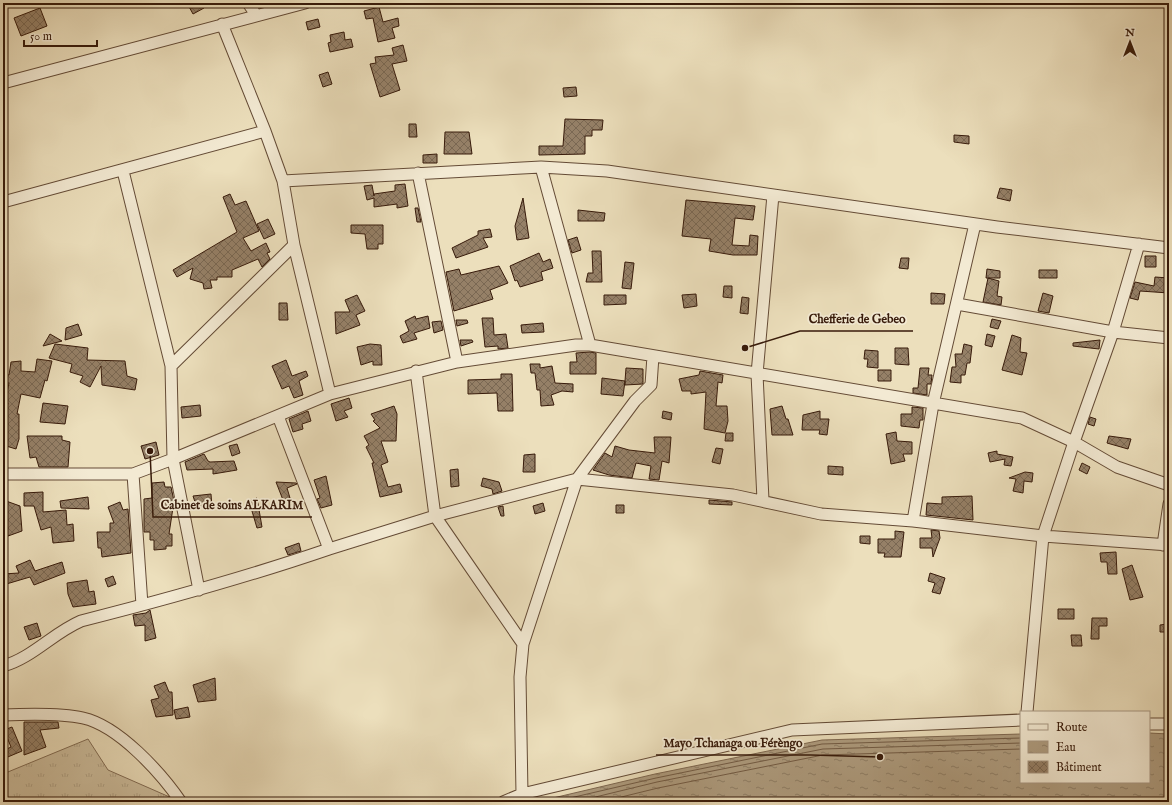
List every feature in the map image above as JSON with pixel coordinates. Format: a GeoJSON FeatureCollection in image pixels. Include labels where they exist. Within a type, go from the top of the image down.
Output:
{"type":"FeatureCollection","features":[{"type":"Feature","properties":{"kind":"street"},"geometry":{"type":"LineString","coordinates":[[248,3],[256,15]]}},
{"type":"Feature","properties":{"kind":"street"},"geometry":{"type":"LineString","coordinates":[[3,83],[305,3]]}},
{"type":"Feature","properties":{"kind":"street"},"geometry":{"type":"LineString","coordinates":[[222,24],[265,131],[283,181],[294,245],[330,394]]}},
{"type":"Feature","properties":{"kind":"street"},"geometry":{"type":"LineString","coordinates":[[3,202],[123,171],[265,131]]}},
{"type":"Feature","properties":{"kind":"street"},"geometry":{"type":"LineString","coordinates":[[283,181],[542,167],[607,171],[975,224],[1169,248]]}},
{"type":"Feature","properties":{"kind":"street"},"geometry":{"type":"LineString","coordinates":[[542,167],[590,345]]}},
{"type":"Feature","properties":{"kind":"street"},"geometry":{"type":"LineString","coordinates":[[123,171],[171,366],[173,459],[199,590]]}},
{"type":"Feature","properties":{"kind":"street"},"geometry":{"type":"LineString","coordinates":[[418,173],[457,362]]}},
{"type":"Feature","properties":{"kind":"street"},"geometry":{"type":"LineString","coordinates":[[763,500],[757,374],[773,195]]}},
{"type":"Feature","properties":{"kind":"street"},"geometry":{"type":"LineString","coordinates":[[912,521],[934,404],[975,224]]}},
{"type":"Feature","properties":{"kind":"street"},"geometry":{"type":"LineString","coordinates":[[1027,711],[1044,536],[1074,442],[1113,332],[1139,244]]}},
{"type":"Feature","properties":{"kind":"street"},"geometry":{"type":"LineString","coordinates":[[171,366],[294,245]]}},
{"type":"Feature","properties":{"kind":"street"},"geometry":{"type":"LineString","coordinates":[[957,304],[1113,332],[1169,338]]}},
{"type":"Feature","properties":{"kind":"street"},"geometry":{"type":"LineString","coordinates":[[3,474],[132,474],[173,459],[330,394],[416,371],[457,362],[576,345],[590,345],[1022,418],[1074,442],[1108,463],[1125,471],[1169,485]]}},
{"type":"Feature","properties":{"kind":"street"},"geometry":{"type":"LineString","coordinates":[[522,794],[520,677],[523,644],[577,479],[636,401],[651,385],[653,356]]}},
{"type":"Feature","properties":{"kind":"street"},"geometry":{"type":"LineString","coordinates":[[416,371],[434,516],[523,644]]}},
{"type":"Feature","properties":{"kind":"street"},"geometry":{"type":"LineString","coordinates":[[278,416],[329,549]]}},
{"type":"Feature","properties":{"kind":"street"},"geometry":{"type":"LineString","coordinates":[[132,474],[142,604]]}},
{"type":"Feature","properties":{"kind":"street"},"geometry":{"type":"LineString","coordinates":[[3,666],[45,644],[70,626],[142,604],[266,571],[329,549],[434,516],[577,479],[733,495],[763,500],[821,514],[912,521],[1044,536],[1166,545],[1169,504]]}},
{"type":"Feature","properties":{"kind":"street"},"geometry":{"type":"LineString","coordinates":[[3,715],[83,718],[102,726],[120,737],[154,766],[181,802]]}},
{"type":"Feature","properties":{"kind":"street"},"geometry":{"type":"LineString","coordinates":[[503,802],[522,794],[792,730],[1020,720]]}},
{"type":"Feature","properties":{"kind":"street"},"geometry":{"type":"LineString","coordinates":[[1150,724],[1169,724]]}},
{"type":"Feature","properties":{"kind":"green space"},"geometry":{"type":"Polygon","coordinates":[[[88,739],[108,770],[181,802],[3,802],[3,774],[88,739]]]}},
{"type":"Feature","properties":{"kind":"water"},"geometry":{"type":"Polygon","coordinates":[[[1150,733],[1169,734],[1169,802],[536,802],[655,774],[822,740],[1020,734],[1020,783],[1150,783],[1150,733]]]}},
{"type":"Feature","properties":{"kind":"building"},"geometry":{"type":"Polygon","coordinates":[[[187,3],[201,3],[204,8],[193,14],[187,3]]]}},
{"type":"Feature","properties":{"kind":"building"},"geometry":{"type":"Polygon","coordinates":[[[379,7],[383,22],[398,18],[399,26],[392,28],[395,38],[378,42],[373,18],[366,19],[364,11],[379,7]]]}},
{"type":"Feature","properties":{"kind":"building"},"geometry":{"type":"Polygon","coordinates":[[[40,8],[47,26],[21,36],[14,18],[40,8]]]}},
{"type":"Feature","properties":{"kind":"building"},"geometry":{"type":"Polygon","coordinates":[[[318,19],[320,27],[308,30],[306,22],[318,19]]]}},
{"type":"Feature","properties":{"kind":"building"},"geometry":{"type":"Polygon","coordinates":[[[344,32],[345,40],[351,39],[353,47],[330,52],[328,43],[331,42],[330,35],[344,32]]]}},
{"type":"Feature","properties":{"kind":"building"},"geometry":{"type":"Polygon","coordinates":[[[403,45],[407,61],[392,64],[400,90],[380,97],[370,64],[376,63],[375,57],[394,55],[392,48],[403,45]]]}},
{"type":"Feature","properties":{"kind":"building"},"geometry":{"type":"Polygon","coordinates":[[[328,72],[332,84],[323,87],[319,75],[328,72]]]}},
{"type":"Feature","properties":{"kind":"building"},"geometry":{"type":"Polygon","coordinates":[[[576,87],[577,96],[564,97],[563,88],[576,87]]]}},
{"type":"Feature","properties":{"kind":"building"},"geometry":{"type":"Polygon","coordinates":[[[565,119],[603,120],[602,130],[592,130],[592,136],[585,136],[585,154],[539,155],[539,146],[563,146],[565,119]]]}},
{"type":"Feature","properties":{"kind":"building"},"geometry":{"type":"Polygon","coordinates":[[[409,124],[416,124],[417,137],[409,137],[409,124]]]}},
{"type":"Feature","properties":{"kind":"building"},"geometry":{"type":"Polygon","coordinates":[[[445,132],[469,132],[472,154],[444,154],[445,132]]]}},
{"type":"Feature","properties":{"kind":"building"},"geometry":{"type":"Polygon","coordinates":[[[954,135],[969,136],[969,144],[954,142],[954,135]]]}},
{"type":"Feature","properties":{"kind":"building"},"geometry":{"type":"Polygon","coordinates":[[[437,154],[437,163],[423,163],[423,155],[437,154]]]}},
{"type":"Feature","properties":{"kind":"building"},"geometry":{"type":"Polygon","coordinates":[[[405,184],[408,206],[397,208],[397,204],[374,207],[374,198],[367,200],[364,186],[372,185],[374,196],[374,194],[395,191],[395,185],[405,184]]]}},
{"type":"Feature","properties":{"kind":"building"},"geometry":{"type":"Polygon","coordinates":[[[1000,188],[1012,190],[1010,201],[997,198],[1000,188]]]}},
{"type":"Feature","properties":{"kind":"building"},"geometry":{"type":"Polygon","coordinates":[[[230,194],[235,205],[246,201],[259,231],[243,238],[251,251],[266,243],[270,252],[267,253],[270,259],[262,267],[258,259],[232,270],[232,277],[217,277],[217,280],[210,280],[212,288],[204,289],[203,283],[190,279],[193,268],[177,277],[173,270],[237,232],[223,197],[230,194]]]}},
{"type":"Feature","properties":{"kind":"building"},"geometry":{"type":"Polygon","coordinates":[[[523,198],[529,238],[517,240],[515,226],[523,198]]]}},
{"type":"Feature","properties":{"kind":"building"},"geometry":{"type":"Polygon","coordinates":[[[686,200],[755,206],[753,220],[735,218],[732,245],[749,246],[750,235],[758,236],[757,255],[733,255],[709,251],[711,239],[682,236],[686,200]]]}},
{"type":"Feature","properties":{"kind":"building"},"geometry":{"type":"Polygon","coordinates":[[[415,208],[418,208],[421,222],[417,222],[415,208]]]}},
{"type":"Feature","properties":{"kind":"building"},"geometry":{"type":"Polygon","coordinates":[[[578,210],[605,213],[604,221],[578,221],[578,210]]]}},
{"type":"Feature","properties":{"kind":"building"},"geometry":{"type":"Polygon","coordinates":[[[268,219],[275,234],[264,239],[257,224],[268,219]]]}},
{"type":"Feature","properties":{"kind":"building"},"geometry":{"type":"Polygon","coordinates":[[[351,225],[383,225],[383,244],[378,244],[378,249],[367,249],[365,234],[351,233],[351,225]]]}},
{"type":"Feature","properties":{"kind":"building"},"geometry":{"type":"Polygon","coordinates":[[[490,229],[492,237],[483,238],[488,247],[456,258],[452,248],[478,235],[478,231],[490,229]]]}},
{"type":"Feature","properties":{"kind":"building"},"geometry":{"type":"Polygon","coordinates":[[[577,237],[581,250],[572,253],[568,240],[577,237]]]}},
{"type":"Feature","properties":{"kind":"building"},"geometry":{"type":"Polygon","coordinates":[[[592,251],[601,251],[602,282],[586,282],[588,273],[593,273],[592,251]]]}},
{"type":"Feature","properties":{"kind":"building"},"geometry":{"type":"Polygon","coordinates":[[[539,253],[543,262],[550,259],[553,268],[541,272],[543,280],[520,287],[517,280],[515,281],[510,266],[539,253]]]}},
{"type":"Feature","properties":{"kind":"building"},"geometry":{"type":"Polygon","coordinates":[[[1145,256],[1156,256],[1156,267],[1145,267],[1145,256]]]}},
{"type":"Feature","properties":{"kind":"building"},"geometry":{"type":"Polygon","coordinates":[[[901,258],[909,258],[908,269],[899,268],[901,258]]]}},
{"type":"Feature","properties":{"kind":"building"},"geometry":{"type":"Polygon","coordinates":[[[625,262],[634,263],[631,289],[622,288],[625,262]]]}},
{"type":"Feature","properties":{"kind":"building"},"geometry":{"type":"Polygon","coordinates":[[[499,266],[508,283],[490,290],[493,299],[454,311],[446,272],[459,269],[461,275],[499,266]]]}},
{"type":"Feature","properties":{"kind":"building"},"geometry":{"type":"Polygon","coordinates":[[[987,269],[1000,271],[1000,278],[986,278],[987,269]]]}},
{"type":"Feature","properties":{"kind":"building"},"geometry":{"type":"Polygon","coordinates":[[[1039,270],[1057,270],[1057,278],[1039,278],[1039,270]]]}},
{"type":"Feature","properties":{"kind":"building"},"geometry":{"type":"Polygon","coordinates":[[[1155,277],[1169,278],[1169,293],[1140,291],[1138,300],[1130,298],[1135,282],[1154,286],[1155,277]]]}},
{"type":"Feature","properties":{"kind":"building"},"geometry":{"type":"Polygon","coordinates":[[[988,278],[999,281],[997,296],[1002,297],[1001,305],[983,302],[988,278]]]}},
{"type":"Feature","properties":{"kind":"building"},"geometry":{"type":"Polygon","coordinates":[[[724,286],[732,286],[732,298],[723,297],[724,286]]]}},
{"type":"Feature","properties":{"kind":"building"},"geometry":{"type":"Polygon","coordinates":[[[931,293],[945,294],[944,304],[931,304],[931,293]]]}},
{"type":"Feature","properties":{"kind":"building"},"geometry":{"type":"Polygon","coordinates":[[[1043,293],[1053,296],[1049,313],[1038,311],[1043,293]]]}},
{"type":"Feature","properties":{"kind":"building"},"geometry":{"type":"Polygon","coordinates":[[[696,294],[697,306],[684,308],[682,295],[696,294]]]}},
{"type":"Feature","properties":{"kind":"building"},"geometry":{"type":"Polygon","coordinates":[[[357,295],[365,311],[356,315],[360,325],[336,334],[335,312],[350,312],[345,300],[357,295]]]}},
{"type":"Feature","properties":{"kind":"building"},"geometry":{"type":"Polygon","coordinates":[[[604,295],[626,295],[626,304],[604,305],[604,295]]]}},
{"type":"Feature","properties":{"kind":"building"},"geometry":{"type":"Polygon","coordinates":[[[742,297],[749,298],[748,314],[740,313],[742,297]]]}},
{"type":"Feature","properties":{"kind":"building"},"geometry":{"type":"Polygon","coordinates":[[[279,303],[287,303],[288,320],[279,320],[279,303]]]}},
{"type":"Feature","properties":{"kind":"building"},"geometry":{"type":"Polygon","coordinates":[[[415,316],[416,319],[428,316],[430,328],[414,333],[417,339],[403,343],[400,336],[409,331],[405,321],[415,316]]]}},
{"type":"Feature","properties":{"kind":"building"},"geometry":{"type":"Polygon","coordinates":[[[482,318],[493,318],[494,335],[506,334],[508,348],[498,349],[498,346],[485,347],[482,318]]]}},
{"type":"Feature","properties":{"kind":"building"},"geometry":{"type":"Polygon","coordinates":[[[992,319],[1001,321],[998,329],[990,327],[992,319]]]}},
{"type":"Feature","properties":{"kind":"building"},"geometry":{"type":"Polygon","coordinates":[[[456,320],[467,320],[468,323],[457,326],[456,320]]]}},
{"type":"Feature","properties":{"kind":"building"},"geometry":{"type":"Polygon","coordinates":[[[441,321],[443,330],[434,333],[432,322],[441,321]]]}},
{"type":"Feature","properties":{"kind":"building"},"geometry":{"type":"Polygon","coordinates":[[[543,323],[544,332],[522,333],[521,325],[543,323]]]}},
{"type":"Feature","properties":{"kind":"building"},"geometry":{"type":"Polygon","coordinates":[[[78,324],[82,335],[65,340],[66,328],[78,324]]]}},
{"type":"Feature","properties":{"kind":"building"},"geometry":{"type":"Polygon","coordinates":[[[50,334],[62,341],[43,346],[50,334]]]}},
{"type":"Feature","properties":{"kind":"building"},"geometry":{"type":"Polygon","coordinates":[[[987,334],[995,336],[992,347],[985,345],[987,334]]]}},
{"type":"Feature","properties":{"kind":"building"},"geometry":{"type":"Polygon","coordinates":[[[1012,335],[1021,338],[1020,352],[1027,353],[1022,375],[1002,370],[1012,335]]]}},
{"type":"Feature","properties":{"kind":"building"},"geometry":{"type":"Polygon","coordinates":[[[460,340],[472,340],[473,342],[461,346],[460,340]]]}},
{"type":"Feature","properties":{"kind":"building"},"geometry":{"type":"Polygon","coordinates":[[[1100,340],[1099,349],[1073,346],[1073,343],[1100,340]]]}},
{"type":"Feature","properties":{"kind":"building"},"geometry":{"type":"Polygon","coordinates":[[[55,344],[88,348],[87,360],[125,361],[127,376],[137,379],[135,390],[102,385],[101,366],[90,387],[80,382],[83,376],[70,372],[72,364],[49,358],[55,344]]]}},
{"type":"Feature","properties":{"kind":"building"},"geometry":{"type":"Polygon","coordinates":[[[370,344],[381,345],[382,365],[373,365],[373,361],[361,365],[357,347],[370,344]]]}},
{"type":"Feature","properties":{"kind":"building"},"geometry":{"type":"Polygon","coordinates":[[[964,344],[972,346],[970,363],[967,363],[965,375],[961,375],[961,383],[950,382],[952,367],[956,367],[955,354],[962,354],[964,344]]]}},
{"type":"Feature","properties":{"kind":"building"},"geometry":{"type":"Polygon","coordinates":[[[895,348],[908,348],[909,365],[895,364],[895,348]]]}},
{"type":"Feature","properties":{"kind":"building"},"geometry":{"type":"Polygon","coordinates":[[[865,350],[878,351],[878,368],[867,367],[868,359],[864,359],[865,350]]]}},
{"type":"Feature","properties":{"kind":"building"},"geometry":{"type":"Polygon","coordinates":[[[576,353],[596,353],[596,374],[570,374],[570,362],[577,362],[576,353]]]}},
{"type":"Feature","properties":{"kind":"building"},"geometry":{"type":"Polygon","coordinates":[[[37,359],[52,361],[47,381],[45,380],[40,398],[21,394],[17,414],[19,414],[19,439],[16,449],[3,445],[3,423],[8,403],[5,402],[9,383],[3,383],[3,374],[9,375],[11,362],[21,361],[21,371],[35,372],[37,359]]]}},
{"type":"Feature","properties":{"kind":"building"},"geometry":{"type":"Polygon","coordinates":[[[286,360],[292,376],[306,371],[308,376],[299,381],[303,395],[294,398],[289,386],[282,389],[272,366],[286,360]]]}},
{"type":"Feature","properties":{"kind":"building"},"geometry":{"type":"Polygon","coordinates":[[[530,364],[540,364],[540,368],[552,366],[555,383],[573,384],[573,392],[562,391],[551,395],[554,405],[541,406],[540,390],[537,390],[535,373],[531,373],[530,364]]]}},
{"type":"Feature","properties":{"kind":"building"},"geometry":{"type":"Polygon","coordinates":[[[626,368],[643,369],[643,384],[625,385],[626,368]]]}},
{"type":"Feature","properties":{"kind":"building"},"geometry":{"type":"Polygon","coordinates":[[[920,368],[929,368],[928,375],[932,375],[931,384],[927,384],[927,395],[913,393],[913,388],[918,388],[920,368]]]}},
{"type":"Feature","properties":{"kind":"building"},"geometry":{"type":"Polygon","coordinates":[[[878,370],[891,370],[891,381],[878,381],[878,370]]]}},
{"type":"Feature","properties":{"kind":"building"},"geometry":{"type":"Polygon","coordinates":[[[700,371],[723,375],[722,383],[718,382],[716,406],[727,406],[728,421],[725,433],[704,429],[706,392],[691,394],[691,391],[682,391],[679,379],[699,375],[700,371]]]}},
{"type":"Feature","properties":{"kind":"building"},"geometry":{"type":"Polygon","coordinates":[[[501,374],[512,374],[513,411],[498,411],[497,393],[468,394],[468,380],[501,379],[501,374]]]}},
{"type":"Feature","properties":{"kind":"building"},"geometry":{"type":"Polygon","coordinates":[[[602,378],[625,381],[623,396],[601,394],[602,378]]]}},
{"type":"Feature","properties":{"kind":"building"},"geometry":{"type":"Polygon","coordinates":[[[349,398],[352,408],[344,411],[348,417],[336,421],[331,404],[349,398]]]}},
{"type":"Feature","properties":{"kind":"building"},"geometry":{"type":"Polygon","coordinates":[[[43,403],[68,406],[65,424],[40,422],[43,403]]]}},
{"type":"Feature","properties":{"kind":"building"},"geometry":{"type":"Polygon","coordinates":[[[200,405],[201,416],[182,418],[181,407],[200,405]]]}},
{"type":"Feature","properties":{"kind":"building"},"geometry":{"type":"Polygon","coordinates":[[[394,406],[397,414],[396,441],[381,441],[388,462],[381,465],[388,487],[400,484],[402,492],[380,497],[372,463],[374,463],[366,447],[369,445],[364,436],[380,428],[373,421],[375,420],[371,414],[394,406]]]}},
{"type":"Feature","properties":{"kind":"building"},"geometry":{"type":"Polygon","coordinates":[[[782,406],[793,435],[772,435],[770,409],[782,406]]]}},
{"type":"Feature","properties":{"kind":"building"},"geometry":{"type":"Polygon","coordinates":[[[912,407],[923,408],[923,420],[920,420],[919,428],[901,426],[901,414],[912,414],[912,407]]]}},
{"type":"Feature","properties":{"kind":"building"},"geometry":{"type":"Polygon","coordinates":[[[308,411],[311,421],[302,424],[303,429],[293,432],[289,419],[308,411]]]}},
{"type":"Feature","properties":{"kind":"building"},"geometry":{"type":"Polygon","coordinates":[[[663,411],[672,413],[671,420],[662,418],[663,411]]]}},
{"type":"Feature","properties":{"kind":"building"},"geometry":{"type":"Polygon","coordinates":[[[820,411],[820,419],[829,419],[827,435],[819,434],[820,430],[802,430],[803,415],[820,411]]]}},
{"type":"Feature","properties":{"kind":"building"},"geometry":{"type":"Polygon","coordinates":[[[1090,417],[1096,419],[1094,426],[1088,424],[1090,417]]]}},
{"type":"Feature","properties":{"kind":"building"},"geometry":{"type":"Polygon","coordinates":[[[896,432],[897,441],[912,442],[912,454],[903,454],[905,461],[891,464],[886,434],[896,432]]]}},
{"type":"Feature","properties":{"kind":"building"},"geometry":{"type":"Polygon","coordinates":[[[726,433],[733,433],[733,441],[725,441],[726,433]]]}},
{"type":"Feature","properties":{"kind":"building"},"geometry":{"type":"Polygon","coordinates":[[[27,436],[62,436],[62,440],[70,442],[68,467],[39,467],[36,457],[30,458],[27,436]]]}},
{"type":"Feature","properties":{"kind":"building"},"geometry":{"type":"Polygon","coordinates":[[[1109,436],[1131,439],[1128,449],[1107,443],[1109,436]]]}},
{"type":"Feature","properties":{"kind":"building"},"geometry":{"type":"Polygon","coordinates":[[[654,437],[671,437],[669,463],[662,461],[659,480],[649,479],[651,466],[636,463],[632,478],[609,475],[593,470],[605,453],[612,457],[615,446],[629,450],[655,453],[654,437]]]}},
{"type":"Feature","properties":{"kind":"building"},"geometry":{"type":"Polygon","coordinates":[[[156,442],[159,455],[145,459],[141,446],[156,442]]]}},
{"type":"Feature","properties":{"kind":"building"},"geometry":{"type":"Polygon","coordinates":[[[237,444],[240,453],[232,456],[229,446],[237,444]]]}},
{"type":"Feature","properties":{"kind":"building"},"geometry":{"type":"Polygon","coordinates":[[[716,448],[723,449],[720,464],[712,462],[716,448]]]}},
{"type":"Feature","properties":{"kind":"building"},"geometry":{"type":"Polygon","coordinates":[[[997,451],[997,454],[1013,457],[1011,466],[1004,465],[1005,459],[990,462],[988,453],[997,451]]]}},
{"type":"Feature","properties":{"kind":"building"},"geometry":{"type":"Polygon","coordinates":[[[204,454],[210,462],[234,461],[237,470],[213,474],[213,469],[187,470],[185,462],[204,454]]]}},
{"type":"Feature","properties":{"kind":"building"},"geometry":{"type":"Polygon","coordinates":[[[535,454],[535,472],[523,472],[524,455],[535,454]]]}},
{"type":"Feature","properties":{"kind":"building"},"geometry":{"type":"Polygon","coordinates":[[[1082,463],[1090,467],[1087,474],[1079,470],[1082,463]]]}},
{"type":"Feature","properties":{"kind":"building"},"geometry":{"type":"Polygon","coordinates":[[[828,466],[843,467],[843,475],[828,474],[828,466]]]}},
{"type":"Feature","properties":{"kind":"building"},"geometry":{"type":"Polygon","coordinates":[[[458,469],[459,486],[451,487],[450,470],[458,469]]]}},
{"type":"Feature","properties":{"kind":"building"},"geometry":{"type":"Polygon","coordinates":[[[1025,472],[1033,473],[1032,482],[1024,481],[1023,493],[1013,491],[1016,479],[1009,478],[1025,472]]]}},
{"type":"Feature","properties":{"kind":"building"},"geometry":{"type":"Polygon","coordinates":[[[326,476],[332,505],[321,508],[317,499],[320,498],[314,480],[326,476]]]}},
{"type":"Feature","properties":{"kind":"building"},"geometry":{"type":"Polygon","coordinates":[[[483,478],[499,482],[502,491],[493,494],[492,489],[481,486],[483,478]]]}},
{"type":"Feature","properties":{"kind":"building"},"geometry":{"type":"Polygon","coordinates":[[[164,482],[165,487],[171,487],[174,501],[169,534],[172,534],[172,546],[166,546],[166,549],[154,550],[154,540],[150,540],[150,532],[144,532],[144,499],[152,498],[152,483],[164,482]]]}},
{"type":"Feature","properties":{"kind":"building"},"geometry":{"type":"Polygon","coordinates":[[[276,482],[297,484],[287,488],[290,498],[283,500],[276,482]]]}},
{"type":"Feature","properties":{"kind":"building"},"geometry":{"type":"Polygon","coordinates":[[[43,492],[43,512],[66,510],[67,525],[73,524],[74,541],[53,543],[51,527],[41,530],[34,506],[24,506],[24,493],[43,492]]]}},
{"type":"Feature","properties":{"kind":"building"},"geometry":{"type":"Polygon","coordinates":[[[211,494],[212,507],[197,508],[193,496],[211,494]]]}},
{"type":"Feature","properties":{"kind":"building"},"geometry":{"type":"Polygon","coordinates":[[[972,496],[973,520],[926,515],[927,503],[942,504],[942,497],[972,496]]]}},
{"type":"Feature","properties":{"kind":"building"},"geometry":{"type":"Polygon","coordinates":[[[88,497],[89,509],[61,508],[60,501],[88,497]]]}},
{"type":"Feature","properties":{"kind":"building"},"geometry":{"type":"Polygon","coordinates":[[[257,498],[262,527],[257,528],[249,501],[257,498]]]}},
{"type":"Feature","properties":{"kind":"building"},"geometry":{"type":"Polygon","coordinates":[[[709,500],[732,502],[732,505],[709,504],[709,500]]]}},
{"type":"Feature","properties":{"kind":"building"},"geometry":{"type":"Polygon","coordinates":[[[6,501],[20,506],[22,531],[8,536],[3,519],[3,509],[6,501]]]}},
{"type":"Feature","properties":{"kind":"building"},"geometry":{"type":"Polygon","coordinates":[[[120,502],[123,510],[128,509],[131,553],[102,557],[101,548],[98,548],[97,532],[110,532],[110,523],[114,523],[108,507],[120,502]]]}},
{"type":"Feature","properties":{"kind":"building"},"geometry":{"type":"Polygon","coordinates":[[[543,503],[545,511],[535,514],[533,506],[543,503]]]}},
{"type":"Feature","properties":{"kind":"building"},"geometry":{"type":"Polygon","coordinates":[[[616,505],[624,505],[624,513],[616,513],[616,505]]]}},
{"type":"Feature","properties":{"kind":"building"},"geometry":{"type":"Polygon","coordinates":[[[503,506],[504,516],[501,516],[498,507],[503,506]]]}},
{"type":"Feature","properties":{"kind":"building"},"geometry":{"type":"Polygon","coordinates":[[[931,530],[939,531],[940,538],[933,557],[932,548],[920,548],[920,538],[932,538],[931,530]]]}},
{"type":"Feature","properties":{"kind":"building"},"geometry":{"type":"Polygon","coordinates":[[[895,531],[904,532],[901,557],[884,557],[885,553],[878,553],[878,539],[895,539],[895,531]]]}},
{"type":"Feature","properties":{"kind":"building"},"geometry":{"type":"Polygon","coordinates":[[[860,536],[870,536],[870,544],[860,543],[860,536]]]}},
{"type":"Feature","properties":{"kind":"building"},"geometry":{"type":"Polygon","coordinates":[[[299,543],[301,551],[288,555],[285,548],[299,543]]]}},
{"type":"Feature","properties":{"kind":"building"},"geometry":{"type":"Polygon","coordinates":[[[1116,552],[1117,574],[1108,574],[1107,562],[1101,562],[1100,553],[1116,552]]]}},
{"type":"Feature","properties":{"kind":"building"},"geometry":{"type":"Polygon","coordinates":[[[30,560],[35,571],[62,562],[65,573],[34,585],[30,577],[3,585],[3,574],[19,573],[16,566],[30,560]]]}},
{"type":"Feature","properties":{"kind":"building"},"geometry":{"type":"Polygon","coordinates":[[[1132,565],[1143,597],[1130,600],[1122,569],[1132,565]]]}},
{"type":"Feature","properties":{"kind":"building"},"geometry":{"type":"Polygon","coordinates":[[[930,573],[945,578],[940,594],[932,592],[935,583],[928,581],[930,573]]]}},
{"type":"Feature","properties":{"kind":"building"},"geometry":{"type":"Polygon","coordinates":[[[113,576],[116,584],[108,587],[105,579],[113,576]]]}},
{"type":"Feature","properties":{"kind":"building"},"geometry":{"type":"Polygon","coordinates":[[[87,580],[89,592],[94,591],[96,604],[73,607],[68,594],[67,583],[87,580]]]}},
{"type":"Feature","properties":{"kind":"building"},"geometry":{"type":"Polygon","coordinates":[[[1058,609],[1074,609],[1074,619],[1058,619],[1058,609]]]}},
{"type":"Feature","properties":{"kind":"building"},"geometry":{"type":"Polygon","coordinates":[[[150,610],[156,638],[145,641],[145,625],[135,626],[133,615],[146,613],[150,610]]]}},
{"type":"Feature","properties":{"kind":"building"},"geometry":{"type":"Polygon","coordinates":[[[1092,618],[1107,618],[1107,626],[1099,626],[1099,639],[1091,639],[1092,618]]]}},
{"type":"Feature","properties":{"kind":"building"},"geometry":{"type":"Polygon","coordinates":[[[37,623],[41,636],[29,640],[24,627],[37,623]]]}},
{"type":"Feature","properties":{"kind":"building"},"geometry":{"type":"Polygon","coordinates":[[[1167,624],[1167,632],[1160,632],[1160,625],[1167,624]]]}},
{"type":"Feature","properties":{"kind":"building"},"geometry":{"type":"Polygon","coordinates":[[[1071,635],[1081,635],[1082,646],[1072,646],[1071,635]]]}},
{"type":"Feature","properties":{"kind":"building"},"geometry":{"type":"Polygon","coordinates":[[[215,678],[216,700],[198,702],[193,685],[215,678]]]}},
{"type":"Feature","properties":{"kind":"building"},"geometry":{"type":"Polygon","coordinates":[[[165,682],[169,692],[172,692],[173,715],[156,717],[151,700],[159,698],[154,686],[165,682]]]}},
{"type":"Feature","properties":{"kind":"building"},"geometry":{"type":"Polygon","coordinates":[[[188,707],[190,717],[176,719],[174,710],[188,707]]]}},
{"type":"Feature","properties":{"kind":"building"},"geometry":{"type":"Polygon","coordinates":[[[24,722],[58,722],[59,728],[40,730],[46,747],[24,755],[24,722]]]}},
{"type":"Feature","properties":{"kind":"building"},"geometry":{"type":"Polygon","coordinates":[[[12,727],[22,751],[3,759],[3,751],[11,747],[4,730],[12,727]]]}},
{"type":"Feature","properties":{"kind":"place","name":"Chefferie de Gebeo"},"geometry":{"type":"Point","coordinates":[745,348]}},
{"type":"Feature","properties":{"kind":"place","name":"Cabinet de soins ALKARIM"},"geometry":{"type":"Point","coordinates":[150,451]}},
{"type":"Feature","properties":{"kind":"place","name":"Mayo Tchanaga ou Férèngo"},"geometry":{"type":"Point","coordinates":[880,757]}}]}
